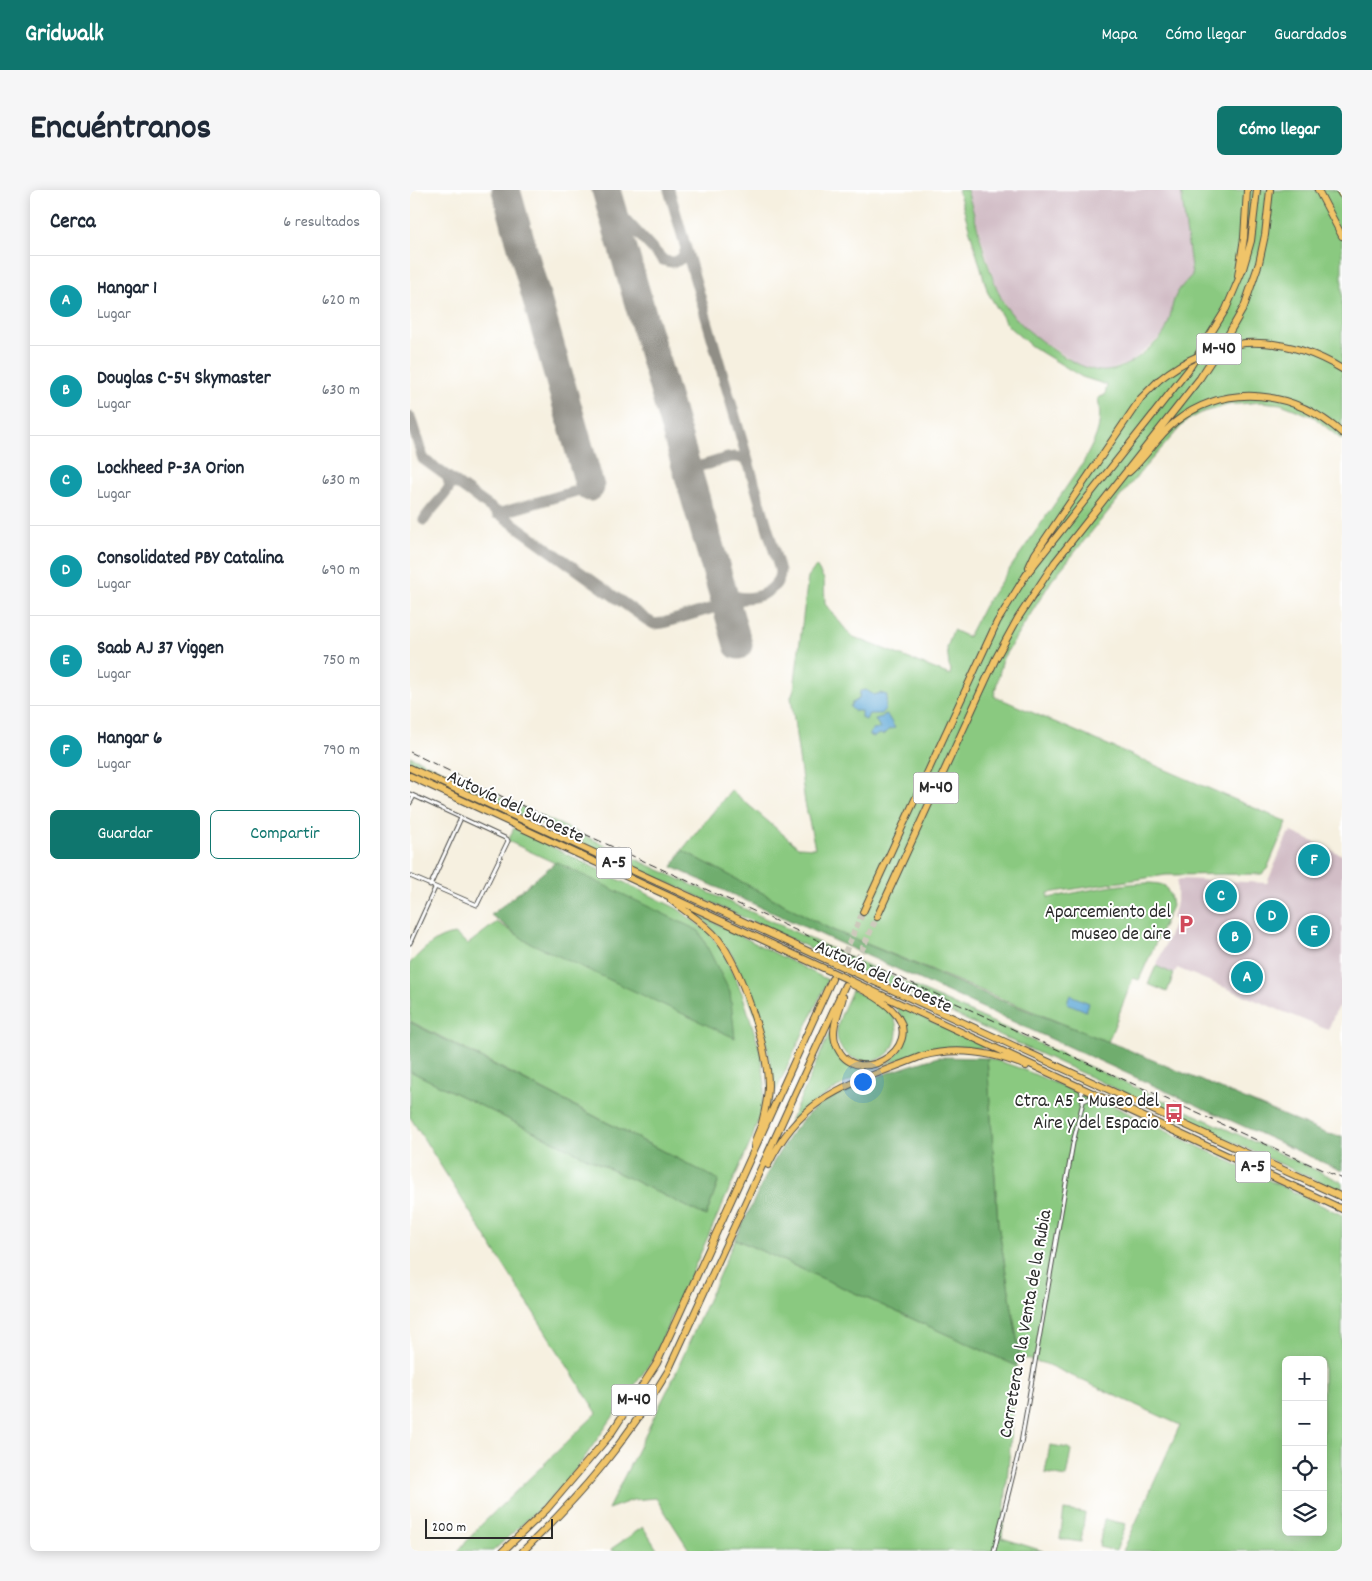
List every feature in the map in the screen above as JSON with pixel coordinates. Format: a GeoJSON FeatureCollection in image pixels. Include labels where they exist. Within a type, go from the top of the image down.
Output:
{"type":"FeatureCollection","features":[{"type":"Feature","properties":{"kind":"highway"},"geometry":{"type":"LineString","coordinates":[[1236,287],[1244,238],[1247,190]]}},
{"type":"Feature","properties":{"kind":"highway","name":"M-40"},"geometry":{"type":"LineString","coordinates":[[864,912],[997,622],[1026,575],[1189,369],[1208,341],[1236,287],[1251,241],[1257,190]]}},
{"type":"Feature","properties":{"kind":"highway","name":"M-40"},"geometry":{"type":"LineString","coordinates":[[877,917],[996,658],[1018,618],[1055,562],[1200,378],[1244,307],[1259,263],[1265,235],[1270,190]]}},
{"type":"Feature","properties":{"kind":"highway"},"geometry":{"type":"LineString","coordinates":[[1318,190],[1342,236]]}},
{"type":"Feature","properties":{"kind":"highway"},"geometry":{"type":"LineString","coordinates":[[1339,190],[1342,195]]}},
{"type":"Feature","properties":{"kind":"highway"},"geometry":{"type":"LineString","coordinates":[[1026,575],[1035,554],[1141,398],[1159,380],[1194,356],[1221,347],[1245,343],[1275,343],[1321,357],[1342,369]]}},
{"type":"Feature","properties":{"kind":"highway"},"geometry":{"type":"LineString","coordinates":[[1117,483],[1136,467],[1157,440],[1175,422],[1203,406],[1222,399],[1260,396],[1279,398],[1315,412],[1342,433]]}},
{"type":"Feature","properties":{"kind":"highway","name":"Autovía del Suroeste"},"geometry":{"type":"LineString","coordinates":[[410,768],[1342,1197]]}},
{"type":"Feature","properties":{"kind":"highway","name":"Autovía del Suroeste"},"geometry":{"type":"LineString","coordinates":[[410,776],[1342,1209]]}},
{"type":"Feature","properties":{"kind":"highway"},"geometry":{"type":"LineString","coordinates":[[666,896],[705,925],[718,939],[736,970],[766,1062],[767,1100],[754,1149]]}},
{"type":"Feature","properties":{"kind":"highway","name":"M-40"},"geometry":{"type":"LineString","coordinates":[[523,1551],[594,1478],[643,1413],[668,1371],[845,985],[834,1034],[838,1048],[848,1060],[872,1065],[885,1061],[895,1052],[901,1038],[900,1024],[894,1011],[879,999],[771,946],[768,942]]}},
{"type":"Feature","properties":{"kind":"highway","name":"M-40"},"geometry":{"type":"LineString","coordinates":[[503,1551],[546,1509],[584,1467],[632,1404],[656,1363],[832,979]]}},
{"type":"Feature","properties":{"kind":"highway"},"geometry":{"type":"LineString","coordinates":[[744,1208],[757,1189],[785,1134],[803,1113],[829,1094],[922,1056],[952,1051],[994,1055],[1057,1080],[1066,1080]]}},
{"type":"Feature","properties":{"kind":"street"},"geometry":{"type":"LineString","coordinates":[[410,803],[412,795],[508,842],[477,905],[410,876]]}},
{"type":"Feature","properties":{"kind":"street"},"geometry":{"type":"LineString","coordinates":[[430,886],[461,818]]}},
{"type":"Feature","properties":{"kind":"street"},"geometry":{"type":"LineString","coordinates":[[410,943],[435,888]]}},
{"type":"Feature","properties":{"kind":"street","name":"Carretera a la Venta de la Rubia"},"geometry":{"type":"LineString","coordinates":[[994,1551],[1021,1442],[1073,1143],[1082,1102],[1080,1086]]}},
{"type":"Feature","properties":{"kind":"street"},"geometry":{"type":"LineString","coordinates":[[1082,1102],[1090,1097],[1100,1096]]}},
{"type":"Feature","properties":{"kind":"shaded area"},"geometry":{"type":"Polygon","coordinates":[[[967,190],[1181,190],[1192,275],[1173,302],[1169,325],[1163,335],[1129,363],[1105,372],[1081,366],[1032,335],[1012,315],[997,290],[967,190]]]}},
{"type":"Feature","properties":{"kind":"shaded area"},"geometry":{"type":"Polygon","coordinates":[[[1292,832],[1342,855],[1342,1004],[1337,1008],[1328,1030],[1177,968],[1174,974],[1156,966],[1176,920],[1172,918],[1177,900],[1177,881],[1180,879],[1267,883],[1288,834],[1292,832]]]}},
{"type":"Feature","properties":{"kind":"green space"},"geometry":{"type":"Polygon","coordinates":[[[958,190],[967,190],[992,275],[1003,302],[1010,312],[1034,335],[1065,357],[1095,370],[1107,371],[1114,370],[1133,361],[1160,339],[1168,325],[1176,295],[1192,275],[1181,190],[1342,190],[1342,440],[1314,417],[1281,404],[1261,402],[1228,405],[1203,412],[1186,421],[1143,469],[1052,580],[1003,658],[994,696],[1287,822],[1267,869],[1262,874],[1166,875],[1048,893],[1048,898],[1127,884],[1156,883],[1165,886],[1170,895],[1172,906],[1139,980],[1133,978],[1108,1042],[830,929],[682,850],[731,790],[798,847],[815,848],[805,803],[791,697],[794,689],[808,577],[816,566],[824,579],[825,604],[851,636],[950,675],[951,669],[947,648],[953,630],[968,637],[984,606],[1083,463],[1095,439],[1100,417],[1098,398],[1105,395],[1107,385],[1082,377],[1031,346],[1008,326],[988,293],[958,190]]]}},
{"type":"Feature","properties":{"kind":"green space"},"geometry":{"type":"Polygon","coordinates":[[[410,756],[1342,1182],[1342,1192],[1195,1125],[1162,1107],[1149,1104],[410,764],[410,756]]]}},
{"type":"Feature","properties":{"kind":"green space"},"geometry":{"type":"Polygon","coordinates":[[[514,828],[678,909],[709,933],[722,950],[742,993],[761,1053],[765,1084],[761,1111],[752,1139],[653,1359],[578,1467],[552,1497],[493,1551],[458,1551],[481,1525],[597,1413],[410,1117],[410,1071],[706,1216],[719,1180],[410,1021],[410,963],[430,944],[448,935],[455,934],[468,944],[497,922],[527,941],[699,931],[508,841],[514,828]]]}},
{"type":"Feature","properties":{"kind":"green space"},"geometry":{"type":"Polygon","coordinates":[[[682,850],[830,929],[995,998],[1122,1047],[1327,1134],[1342,1136],[1342,1171],[672,867],[682,850]]]}},
{"type":"Feature","properties":{"kind":"green space"},"geometry":{"type":"Polygon","coordinates":[[[556,862],[699,931],[730,992],[735,1038],[526,941],[491,915],[556,862]]]}},
{"type":"Feature","properties":{"kind":"green space"},"geometry":{"type":"Polygon","coordinates":[[[684,907],[828,980],[768,1108],[770,1065],[767,1046],[733,956],[706,922],[684,907]]]}},
{"type":"Feature","properties":{"kind":"green space"},"geometry":{"type":"Polygon","coordinates":[[[1156,966],[1174,974],[1167,992],[1148,984],[1156,966]]]}},
{"type":"Feature","properties":{"kind":"green space"},"geometry":{"type":"Polygon","coordinates":[[[852,990],[872,999],[885,1008],[893,1015],[897,1026],[894,1046],[886,1055],[876,1060],[865,1061],[854,1058],[844,1052],[838,1042],[838,1025],[852,990]]]}},
{"type":"Feature","properties":{"kind":"green space"},"geometry":{"type":"Polygon","coordinates":[[[897,1006],[987,1046],[934,1050],[915,1054],[876,1068],[819,1099],[789,1124],[830,1032],[838,1053],[849,1065],[863,1069],[877,1067],[891,1060],[901,1050],[906,1036],[904,1021],[896,1008],[897,1006]]]}},
{"type":"Feature","properties":{"kind":"green space"},"geometry":{"type":"Polygon","coordinates":[[[410,1022],[719,1180],[706,1216],[410,1071],[410,1022]]]}},
{"type":"Feature","properties":{"kind":"green space"},"geometry":{"type":"Polygon","coordinates":[[[938,1057],[987,1058],[998,1224],[1020,1357],[1017,1366],[735,1239],[775,1158],[806,1116],[818,1106],[850,1088],[887,1073],[938,1057]]]}},
{"type":"Feature","properties":{"kind":"green space"},"geometry":{"type":"Polygon","coordinates":[[[987,1058],[1016,1067],[1105,1102],[1342,1215],[1342,1551],[1123,1551],[1180,1425],[1046,1364],[1020,1357],[998,1224],[987,1058]]]}},
{"type":"Feature","properties":{"kind":"green space"},"geometry":{"type":"Polygon","coordinates":[[[735,1239],[1017,1366],[1002,1538],[1043,1551],[690,1551],[656,1498],[633,1500],[608,1509],[673,1379],[735,1239]]]}},
{"type":"Feature","properties":{"kind":"green space"},"geometry":{"type":"Polygon","coordinates":[[[1050,1445],[1069,1448],[1071,1451],[1066,1477],[1045,1473],[1050,1445]]]}},
{"type":"Feature","properties":{"kind":"green space"},"geometry":{"type":"Polygon","coordinates":[[[1064,1510],[1085,1513],[1081,1542],[1060,1539],[1064,1510]]]}},
{"type":"Feature","properties":{"kind":"green space"},"geometry":{"type":"Polygon","coordinates":[[[1104,1519],[1126,1524],[1116,1551],[1099,1547],[1104,1519]]]}},
{"type":"Feature","properties":{"kind":"green space"},"geometry":{"type":"Polygon","coordinates":[[[643,1527],[658,1551],[612,1551],[611,1549],[643,1527]]]}},
{"type":"Feature","properties":{"kind":"water"},"geometry":{"type":"Polygon","coordinates":[[[866,690],[874,695],[880,693],[887,695],[885,709],[881,714],[869,714],[866,720],[861,718],[861,711],[854,711],[850,707],[852,703],[859,699],[860,691],[866,690]]]}},
{"type":"Feature","properties":{"kind":"water"},"geometry":{"type":"Polygon","coordinates":[[[886,713],[895,728],[888,730],[883,735],[879,734],[874,737],[869,735],[873,729],[880,728],[875,719],[882,717],[886,713]]]}},
{"type":"Feature","properties":{"kind":"water"},"geometry":{"type":"Polygon","coordinates":[[[1070,995],[1089,1003],[1086,1011],[1067,1003],[1070,995]]]}},
{"type":"Feature","properties":{"kind":"taxiway"},"geometry":{"type":"LineString","coordinates":[[607,190],[624,218],[663,260],[675,262],[683,256],[686,248]]}},
{"type":"Feature","properties":{"kind":"taxiway"},"geometry":{"type":"LineString","coordinates":[[669,190],[780,571],[778,580],[773,588],[756,597],[736,596],[727,592],[720,584]]}},
{"type":"Feature","properties":{"kind":"taxiway"},"geometry":{"type":"LineString","coordinates":[[410,417],[423,459],[654,624],[743,599]]}},
{"type":"Feature","properties":{"kind":"taxiway"},"geometry":{"type":"LineString","coordinates":[[683,455],[686,461],[697,466],[732,457],[744,459],[749,464]]}},
{"type":"Feature","properties":{"kind":"taxiway"},"geometry":{"type":"LineString","coordinates":[[424,520],[450,486],[448,479]]}},
{"type":"Feature","properties":{"kind":"taxiway"},"geometry":{"type":"LineString","coordinates":[[497,514],[590,487]]}},
{"type":"Feature","properties":{"kind":"runway"},"geometry":{"type":"LineString","coordinates":[[506,190],[590,487]]}},
{"type":"Feature","properties":{"kind":"runway"},"geometry":{"type":"LineString","coordinates":[[606,190],[738,645]]}},
{"type":"Feature","properties":{"kind":"tunnel"},"geometry":{"type":"LineString","coordinates":[[834,977],[863,912]]}},
{"type":"Feature","properties":{"kind":"tunnel"},"geometry":{"type":"LineString","coordinates":[[846,984],[877,917]]}},
{"type":"Feature","properties":{"kind":"railway"},"geometry":{"type":"LineString","coordinates":[[410,752],[501,796],[1342,1179]]}},
{"type":"Feature","properties":{"kind":"place","name":"Hangar 6"},"geometry":{"type":"Point","coordinates":[1314,860]}},
{"type":"Feature","properties":{"kind":"place","name":"Lockheed P-3A Orion"},"geometry":{"type":"Point","coordinates":[1221,896]}},
{"type":"Feature","properties":{"kind":"place","name":"Consolidated PBY Catalina"},"geometry":{"type":"Point","coordinates":[1272,916]}},
{"type":"Feature","properties":{"kind":"place","name":"Aparcemiento del museo de aire"},"geometry":{"type":"Point","coordinates":[1186,924]}},
{"type":"Feature","properties":{"kind":"place","name":"Saab AJ 37 Viggen"},"geometry":{"type":"Point","coordinates":[1314,931]}},
{"type":"Feature","properties":{"kind":"place","name":"Douglas C-54 Skymaster"},"geometry":{"type":"Point","coordinates":[1235,937]}},
{"type":"Feature","properties":{"kind":"place","name":"Hangar 1"},"geometry":{"type":"Point","coordinates":[1247,977]}},
{"type":"Feature","properties":{"kind":"place","name":"Ctra. A5 - Museo del Aire y del Espacio"},"geometry":{"type":"Point","coordinates":[1174,1113]}}]}
